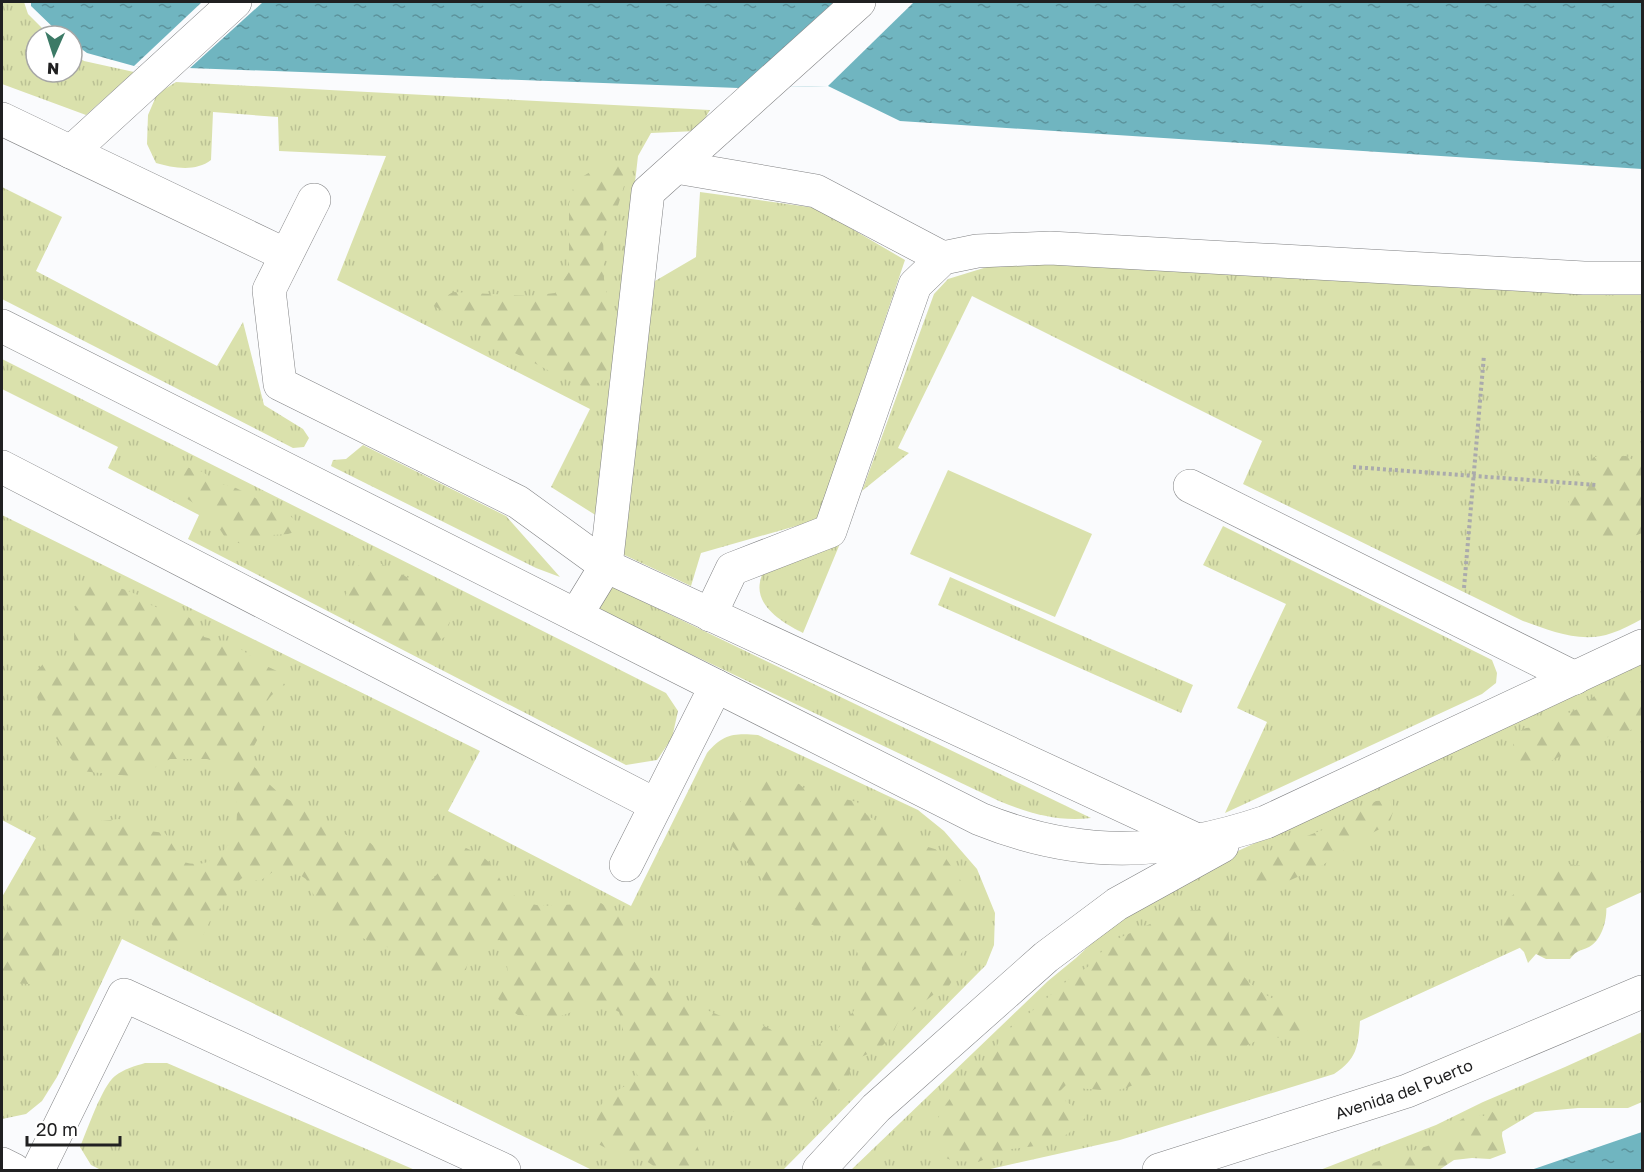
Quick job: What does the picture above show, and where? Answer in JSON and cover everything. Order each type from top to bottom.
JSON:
[{"type":"street","points":[[71,152],[235,2]]},
{"type":"street","points":[[576,615],[606,566],[648,192],[859,2]]},
{"type":"street","points":[[2,119],[286,255]]},
{"type":"street","points":[[676,167],[816,191],[943,258]]},
{"type":"street","points":[[314,201],[269,290],[280,384],[518,502],[606,566],[1198,842]]},
{"type":"street","points":[[711,615],[732,569],[830,531],[915,285],[943,258],[977,251],[1050,248],[1584,278],[1642,278]]},
{"type":"street","points":[[2,326],[980,819],[1012,832],[1073,845],[1127,849],[1198,842],[1229,835],[1266,822]]},
{"type":"street","points":[[2,467],[656,805]]},
{"type":"street","points":[[1190,486],[1575,678]]},
{"type":"street","points":[[819,1170],[876,1108],[1046,957],[1117,904],[1266,822],[1642,646]]},
{"type":"street","points":[[626,865],[716,686]]},
{"type":"street","name":"Avenida del Puerto","points":[[1158,1170],[1407,1091],[1642,992]]},
{"type":"street","points":[[38,1170],[124,995],[504,1170]]},
{"type":"street","points":[[2,1164],[14,1170]]},
{"type":"path","points":[[1464,588],[1484,355]]},
{"type":"path","points":[[1353,467],[1597,485]]},
{"type":"green space","points":[[2,2],[24,2],[28,14],[38,24],[24,24],[24,84],[84,84],[84,61],[134,72],[86,115],[2,84]]},
{"type":"green space","points":[[176,82],[710,110],[697,131],[651,133],[638,156],[597,516],[551,487],[590,409],[337,280],[386,156],[279,151],[278,117],[213,112],[211,160],[191,168],[156,163],[147,144],[148,115],[157,94]]},
{"type":"green space","points":[[623,161],[624,186],[617,209],[603,229],[604,279],[613,328],[608,376],[589,389],[507,349],[488,336],[475,317],[452,316],[432,305],[453,292],[530,296],[555,293],[569,272],[569,204],[575,181],[597,168]]},
{"type":"green space","points":[[2,187],[62,217],[36,271],[217,366],[243,322],[264,405],[303,429],[309,438],[304,447],[293,448],[2,299]]},
{"type":"green space","points":[[700,192],[816,208],[905,260],[817,520],[701,553],[691,586],[620,553],[655,281],[696,257]]},
{"type":"green space","points":[[1000,263],[1642,290],[1642,619],[1616,632],[1589,637],[1567,635],[1523,621],[1243,484],[1262,441],[972,296],[898,448],[909,453],[862,491],[934,294],[948,279]]},
{"type":"green space","points":[[2,359],[666,693],[678,711],[672,738],[657,760],[626,765],[188,539],[199,515],[108,468],[118,447],[2,389]]},
{"type":"green space","points":[[363,445],[506,516],[560,577],[536,568],[331,466],[333,460],[346,459]]},
{"type":"green space","points":[[1626,456],[1642,465],[1642,533],[1625,540],[1594,541],[1568,514],[1570,481],[1594,457]]},
{"type":"green space","points":[[186,467],[203,472],[218,483],[236,488],[284,510],[304,529],[288,534],[272,535],[260,545],[228,542],[210,514],[183,496],[176,481]]},
{"type":"green space","points":[[948,470],[1092,534],[1055,617],[910,554]]},
{"type":"green space","points":[[853,512],[803,633],[780,620],[762,599],[760,582],[766,564]]},
{"type":"green space","points":[[2,515],[480,751],[448,811],[631,906],[707,753],[724,738],[742,734],[758,735],[918,810],[944,831],[977,869],[995,913],[994,945],[986,965],[783,1170],[592,1170],[122,939],[57,1077],[42,1101],[26,1114],[2,1119],[2,897],[36,838],[2,820]]},
{"type":"green space","points":[[1223,526],[1492,660],[1497,673],[1496,683],[1482,694],[1225,813],[1267,722],[1237,708],[1286,604],[1203,565]]},
{"type":"green space","points":[[375,561],[455,603],[446,636],[431,646],[414,646],[397,640],[352,610],[346,595],[349,578],[359,565]]},
{"type":"green space","points":[[92,574],[107,587],[123,589],[138,595],[151,605],[165,611],[182,613],[196,622],[204,637],[235,645],[262,664],[277,671],[285,685],[271,696],[266,704],[261,732],[248,759],[282,796],[349,837],[365,838],[389,860],[416,879],[433,879],[443,867],[443,851],[453,838],[466,848],[481,855],[493,866],[501,881],[512,894],[526,903],[542,906],[601,903],[625,920],[627,952],[638,966],[650,977],[693,1004],[723,1017],[756,1022],[801,1045],[817,1046],[830,1037],[853,1012],[861,999],[862,964],[855,947],[841,935],[807,923],[796,909],[781,900],[731,845],[722,828],[751,787],[764,774],[779,775],[796,782],[809,792],[857,802],[867,815],[881,824],[898,829],[925,846],[941,851],[969,893],[974,925],[970,941],[960,955],[958,971],[949,986],[933,995],[898,1022],[891,1037],[879,1049],[861,1057],[850,1070],[847,1086],[795,1108],[788,1122],[772,1129],[754,1122],[739,1112],[721,1112],[693,1135],[699,1151],[694,1168],[675,1170],[657,1168],[645,1160],[615,1152],[592,1140],[600,1106],[611,1094],[639,1078],[627,1054],[619,1012],[604,1004],[585,1001],[572,1012],[555,1018],[518,1015],[503,1005],[492,991],[508,974],[506,957],[500,940],[486,942],[476,947],[470,956],[466,970],[448,973],[431,971],[401,952],[348,933],[321,910],[306,879],[291,869],[274,871],[260,881],[242,878],[229,890],[222,906],[211,919],[203,935],[189,946],[172,946],[157,933],[148,918],[132,909],[107,916],[81,913],[65,927],[60,939],[58,962],[50,977],[41,985],[2,982],[2,919],[15,896],[20,878],[44,854],[46,819],[58,807],[75,805],[102,821],[118,819],[135,822],[149,831],[165,833],[183,862],[194,864],[212,860],[229,844],[234,833],[236,798],[225,764],[207,759],[170,759],[138,777],[81,771],[64,750],[50,727],[39,702],[33,675],[44,663],[60,663],[74,655],[77,603],[85,583]]},
{"type":"green space","points":[[950,577],[1193,685],[1181,713],[938,605]]},
{"type":"green space","points":[[611,586],[1091,818],[1067,819],[1044,816],[999,801],[596,609]]},
{"type":"green space","points":[[1642,664],[1642,892],[1360,1021],[1355,1052],[1347,1063],[1334,1074],[1120,1140],[986,1170],[851,1170],[1048,981],[1109,927],[1227,856]]},
{"type":"green space","points":[[1632,688],[1642,691],[1642,724],[1637,728],[1589,743],[1544,764],[1520,767],[1511,758],[1515,733],[1526,728],[1537,727],[1580,708],[1598,693]]},
{"type":"green space","points":[[1393,800],[1393,812],[1389,824],[1359,840],[1320,867],[1277,886],[1254,882],[1246,875],[1262,856],[1273,849],[1333,826],[1376,801]]},
{"type":"green space","points":[[1560,864],[1590,869],[1604,880],[1600,891],[1606,904],[1603,928],[1594,944],[1577,952],[1570,959],[1546,959],[1536,954],[1528,963],[1524,952],[1507,935],[1502,902],[1513,895],[1519,885],[1531,882]]},
{"type":"green space","points":[[1208,905],[1228,924],[1229,941],[1237,967],[1250,983],[1267,996],[1296,1006],[1310,1027],[1304,1037],[1293,1039],[1269,1037],[1237,1050],[1202,1050],[1191,1053],[1171,1067],[1148,1076],[1138,1083],[1114,1091],[1066,1085],[1057,1094],[1086,1117],[1068,1134],[1035,1146],[1011,1149],[978,1162],[954,1161],[943,1157],[937,1147],[937,1122],[941,1111],[970,1071],[982,1067],[991,1058],[1001,1037],[1068,980],[1089,966],[1115,940],[1150,924],[1171,911],[1197,910]]},
{"type":"green space","points":[[1642,1032],[1642,1102],[1628,1108],[1578,1108],[1535,1112],[1490,1139],[1410,1170],[1320,1170],[1436,1125]]},
{"type":"green space","points":[[145,1063],[167,1063],[415,1170],[101,1170],[91,1165],[80,1147],[91,1120],[110,1081],[126,1070]]},
{"type":"green space","points":[[1490,1110],[1503,1120],[1502,1136],[1506,1153],[1490,1159],[1454,1160],[1439,1170],[1358,1170],[1449,1139],[1455,1124],[1469,1114],[1484,1116]]},
{"type":"water","points":[[31,2],[1642,2],[1642,169],[900,121],[828,86],[739,88],[134,66],[87,53],[84,51],[84,24],[50,24],[31,6]]},
{"type":"water","points":[[1642,1132],[1642,1170],[1531,1170]]},
{"type":"pier","points":[[202,2],[263,2],[190,68],[134,66]]},
{"type":"pier","points":[[834,2],[914,2],[828,86],[739,88]]}]
